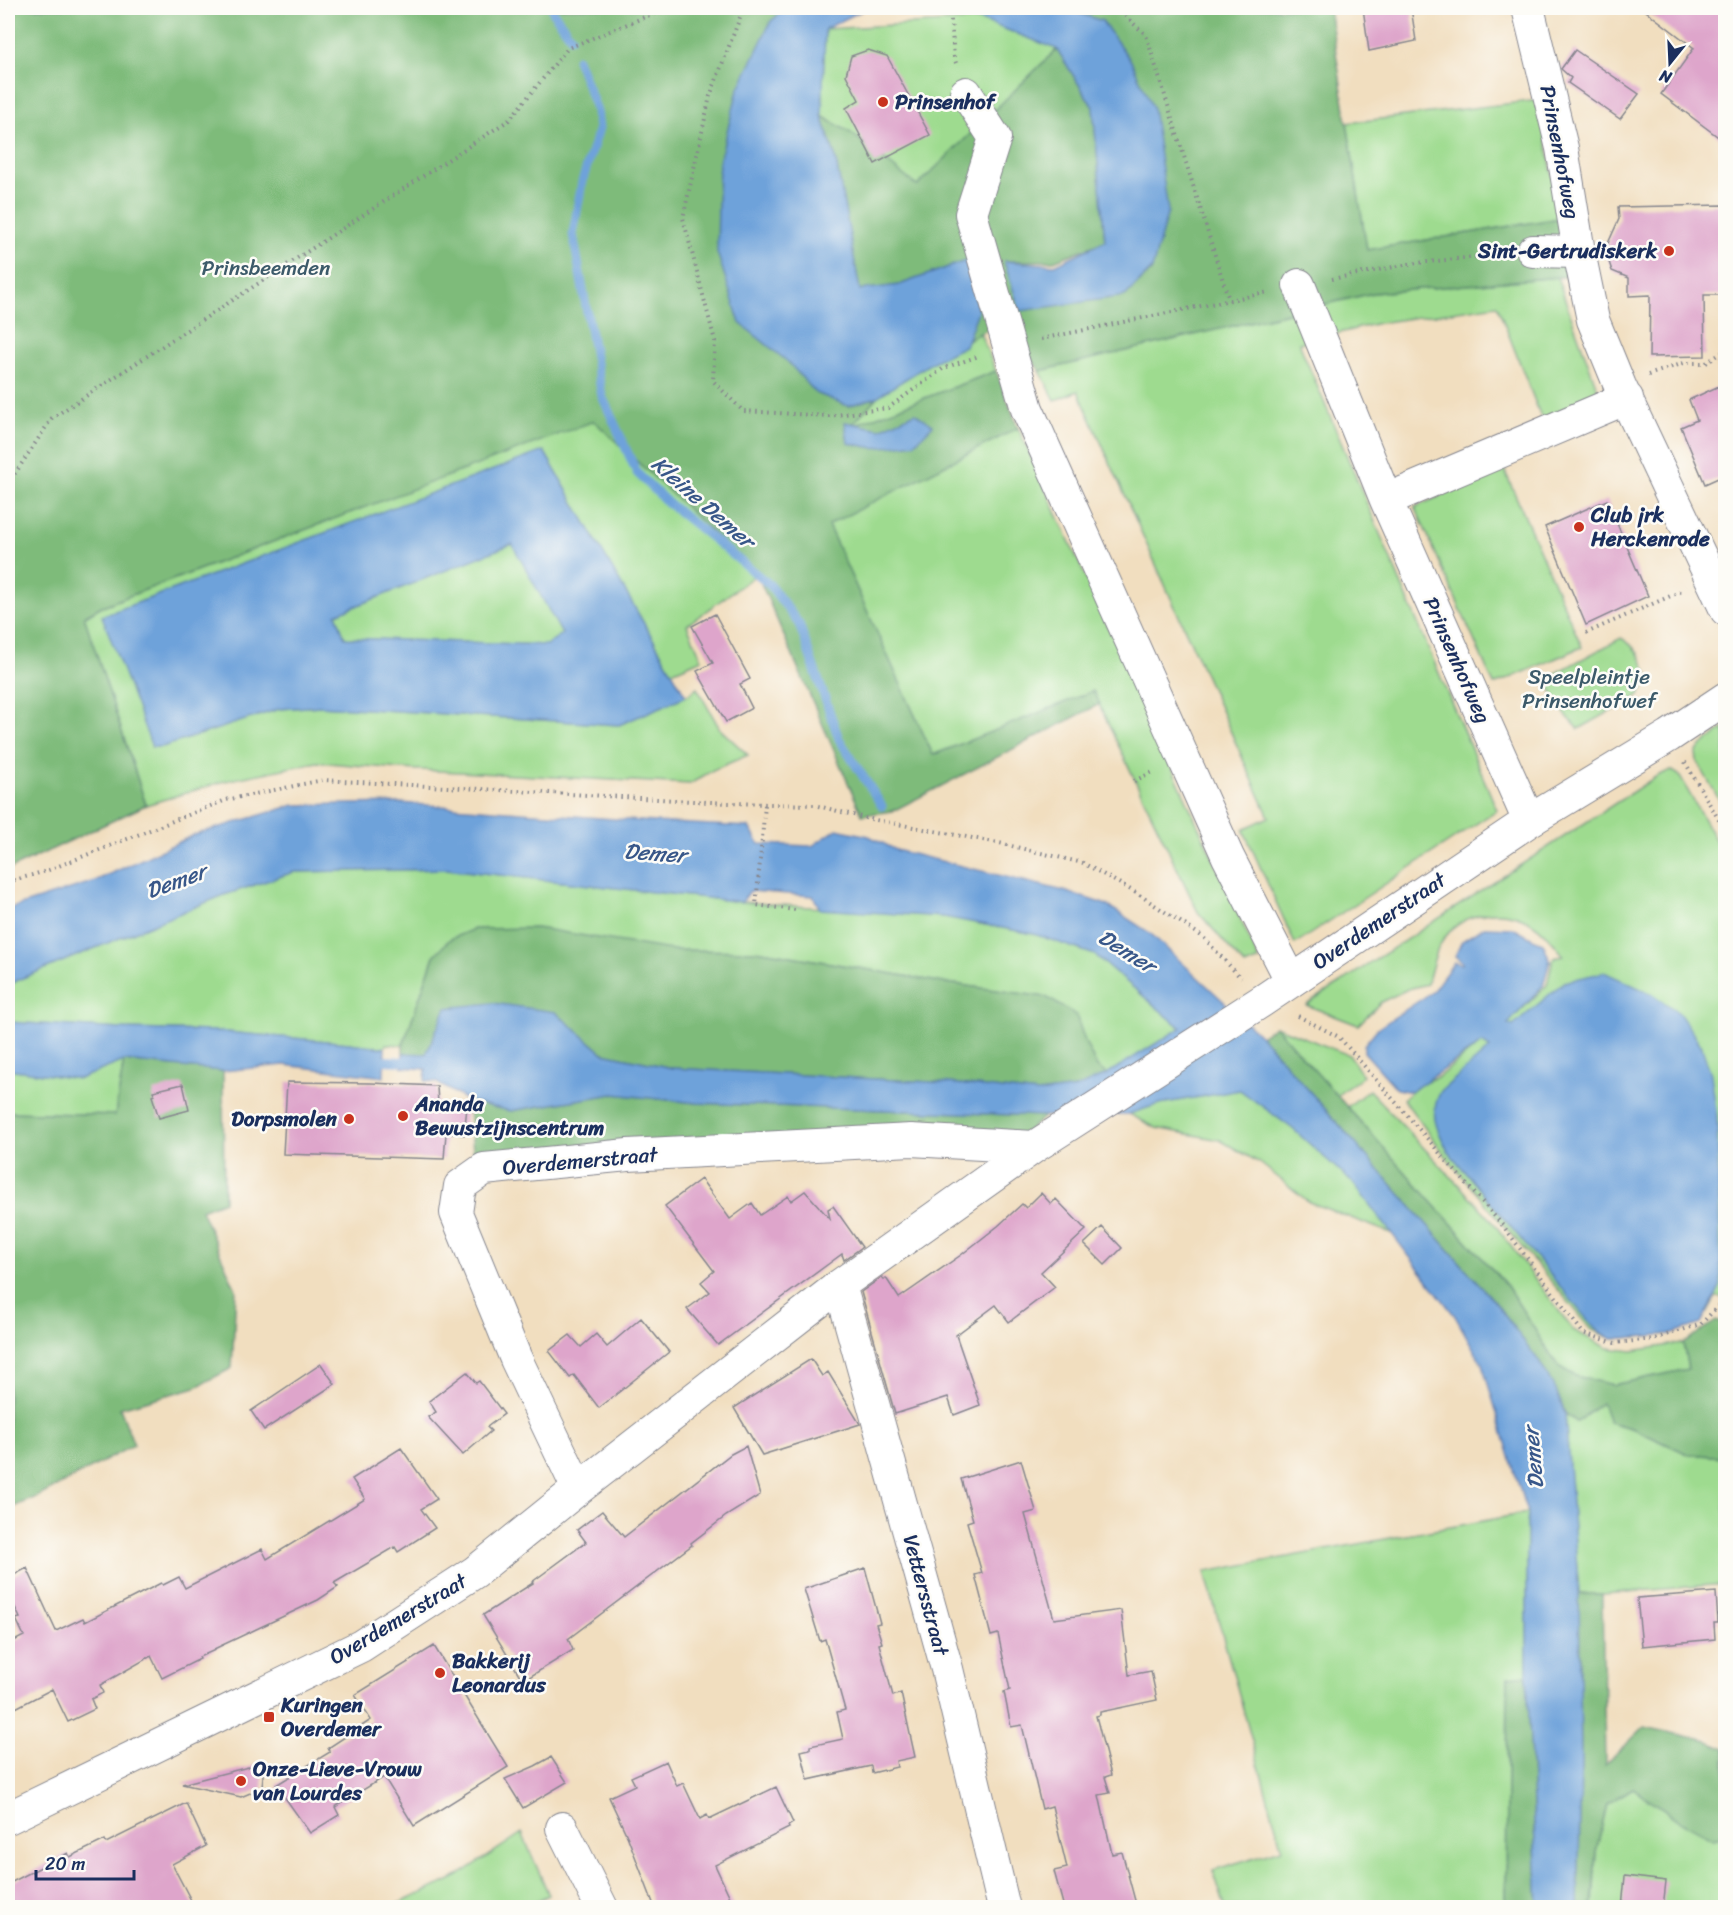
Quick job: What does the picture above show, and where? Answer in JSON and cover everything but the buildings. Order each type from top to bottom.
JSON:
[{"type":"street","name":"Prinsenhofweg","points":[[1528,8],[1562,148],[1593,320],[1620,386],[1725,610]]},
{"type":"street","points":[[966,93],[995,138],[971,214],[1027,409],[1228,856],[1269,995]]},
{"type":"street","points":[[1533,251],[1579,252]]},
{"type":"street","name":"Prinsenhofweg","points":[[1299,285],[1386,500],[1529,820]]},
{"type":"street","points":[[1386,500],[1627,398]]},
{"type":"street","name":"Overdemerstraat","points":[[8,1818],[360,1646],[476,1572],[578,1488],[840,1285],[1034,1147],[1269,995],[1529,820],[1669,736],[1725,698]]},
{"type":"street","name":"Overdemerstraat","points":[[578,1488],[516,1359],[456,1213],[460,1186],[484,1169],[628,1155],[911,1140],[1034,1147]]},
{"type":"street","name":"Vettersstraat","points":[[840,1285],[947,1669],[1005,1908]]},
{"type":"street","points":[[562,1828],[602,1908]]},
{"type":"path","points":[[8,484],[52,418],[509,120],[568,48],[667,8]]},
{"type":"path","points":[[727,8],[742,12]]},
{"type":"path","points":[[747,8],[742,12],[710,96],[682,218],[715,340],[713,381],[744,411],[829,416],[888,408],[944,369],[1010,346],[1409,264],[1533,251]]},
{"type":"path","points":[[950,8],[954,57]]},
{"type":"path","points":[[1116,8],[1146,35],[1229,300]]},
{"type":"path","points":[[1683,363],[1706,363],[1725,350]]},
{"type":"path","points":[[1586,633],[1710,578]]},
{"type":"path","points":[[1669,736],[1725,832]]},
{"type":"path","points":[[8,882],[46,871],[226,800],[323,780],[765,805],[814,805],[865,818],[999,843],[1083,863],[1138,894],[1203,937],[1291,1012],[1339,1037],[1504,1227],[1583,1333],[1615,1343],[1654,1339],[1701,1324],[1719,1305],[1725,1306]]},
{"type":"path","points":[[765,805],[756,905],[795,910]]},
{"type":"green space","name":"Prinsbeemden","points":[[8,8],[789,8],[848,406],[877,397],[851,426],[996,371],[1018,428],[828,525],[933,755],[1093,691],[1100,704],[893,811],[862,815],[757,574],[594,421],[100,607],[84,616],[146,805],[8,870]]},
{"type":"green space","points":[[1063,8],[1329,8],[1367,250],[1560,218],[1572,276],[1373,293],[1040,371],[1004,322],[966,340],[968,260],[899,285],[860,291],[835,156],[822,116],[851,133],[917,186],[1057,49],[1093,107],[1105,241],[1054,261],[1005,261],[1125,296],[1151,271],[1163,214],[1103,21]]},
{"type":"green space","points":[[981,20],[1057,49],[917,187],[851,133],[822,116],[825,29]]},
{"type":"green space","points":[[1539,100],[1560,218],[1367,250],[1347,123]]},
{"type":"green space","points":[[1557,277],[1601,399],[1543,422],[1497,305],[1379,323],[1299,343],[1497,810],[1295,944],[1243,829],[1269,817],[1078,391],[1055,400],[1040,371],[1373,293]]},
{"type":"green space","points":[[978,311],[968,340],[980,333],[996,371],[849,427],[877,397]]},
{"type":"green space","points":[[594,420],[757,574],[687,625],[702,659],[672,672],[544,451],[469,480],[152,747],[162,747],[279,709],[320,706],[619,725],[686,696],[697,688],[720,729],[748,755],[713,770],[690,784],[400,769],[317,762],[225,781],[146,805],[84,617],[100,607]]},
{"type":"green space","points":[[1018,428],[1259,960],[1245,966],[1198,912],[1093,692],[933,755],[827,525]]},
{"type":"green space","points":[[1504,469],[1582,647],[1494,685],[1415,507]]},
{"type":"green space","points":[[513,543],[562,634],[546,645],[345,638],[336,614]]},
{"type":"green space","name":"Speelpleintje Prinsenhofwef","points":[[1621,638],[1636,650],[1650,679],[1638,696],[1579,729],[1565,714],[1545,679]]},
{"type":"green space","points":[[1725,728],[1725,810],[1697,761],[1696,753],[1701,746]]},
{"type":"green space","points":[[1671,770],[1679,775],[1725,857],[1725,1298],[1716,1297],[1707,1313],[1691,1326],[1670,1334],[1612,1339],[1592,1330],[1452,1164],[1403,1099],[1424,1082],[1438,1077],[1512,1019],[1547,985],[1553,958],[1564,956],[1549,938],[1537,926],[1519,917],[1492,913],[1479,915],[1455,927],[1446,937],[1436,953],[1427,984],[1408,989],[1381,1002],[1358,1025],[1306,1005],[1657,776]]},
{"type":"green space","points":[[447,869],[742,902],[944,917],[1034,934],[1095,955],[1181,1028],[1107,1074],[1097,1067],[1086,1044],[1046,997],[939,982],[762,951],[671,950],[434,956],[403,1045],[386,1044],[385,1048],[215,1031],[121,1029],[8,1022],[8,986],[224,895],[294,872]]},
{"type":"green space","points":[[537,928],[671,950],[762,951],[939,982],[1046,997],[1076,1015],[1097,1067],[1107,1074],[1077,1088],[1038,1093],[949,1083],[672,1068],[603,1053],[555,1012],[425,1055],[403,1053],[403,1045],[434,956],[450,939],[474,929]]},
{"type":"green space","points":[[1275,1026],[1349,1055],[1363,1076],[1336,1096]]},
{"type":"green space","points":[[1275,1026],[1507,1286],[1558,1366],[1575,1376],[1613,1385],[1688,1369],[1683,1343],[1716,1321],[1725,1324],[1725,1457],[1688,1454],[1634,1429],[1609,1422],[1602,1403],[1577,1422],[1565,1413],[1556,1390],[1538,1360],[1494,1301],[1261,1036]]},
{"type":"green space","points":[[124,1061],[115,1115],[8,1112],[8,1069],[79,1079]]},
{"type":"green space","points":[[124,1061],[223,1071],[224,1201],[201,1210],[236,1290],[232,1368],[196,1387],[120,1408],[134,1445],[39,1496],[8,1509],[8,1112],[115,1115]]},
{"type":"green space","points":[[1240,1090],[1293,1129],[1353,1183],[1393,1234],[1309,1202],[1260,1163],[1220,1140],[1156,1128],[1129,1114],[1159,1104]]},
{"type":"green space","points":[[1369,1090],[1490,1218],[1573,1330],[1608,1348],[1632,1351],[1683,1343],[1688,1369],[1613,1385],[1575,1376],[1558,1366],[1507,1286],[1347,1107]]},
{"type":"green space","points":[[613,1094],[697,1103],[1045,1116],[1022,1135],[474,1159],[468,1101],[511,1111]]},
{"type":"green space","points":[[1603,1402],[1609,1422],[1634,1429],[1688,1454],[1725,1457],[1725,1584],[1579,1594],[1565,1414],[1577,1422]]},
{"type":"green space","points":[[1527,1513],[1527,1675],[1508,1678],[1506,1907],[1225,1907],[1213,1870],[1282,1849],[1205,1572]]},
{"type":"green space","points":[[1579,1594],[1602,1594],[1605,1765],[1644,1727],[1708,1741],[1725,1748],[1725,1836],[1713,1839],[1678,1820],[1633,1788],[1607,1804],[1596,1851],[1592,1907],[1578,1908],[1581,1763]]},
{"type":"green space","points":[[1527,1675],[1538,1907],[1506,1908],[1508,1677]]},
{"type":"green space","points":[[1633,1788],[1678,1820],[1713,1839],[1725,1836],[1725,1907],[1593,1908],[1596,1851],[1607,1804]]},
{"type":"green space","points":[[522,1833],[549,1895],[522,1907],[391,1907],[453,1879]]},
{"type":"water","points":[[787,8],[867,8],[825,29],[822,116],[835,156],[860,290],[899,285],[968,260],[978,311],[965,346],[931,363],[877,397],[848,406],[816,393],[788,362],[740,323],[717,252],[719,162],[738,90],[771,21]]},
{"type":"water","points":[[908,8],[1063,8],[1102,21],[1131,61],[1153,108],[1168,211],[1152,269],[1125,296],[1020,311],[1004,261],[1055,265],[1105,241],[1093,107],[1057,49],[981,20]]},
{"type":"water","points":[[915,413],[933,425],[915,443],[874,448],[848,443],[845,422],[880,429]]},
{"type":"water","points":[[544,451],[686,696],[619,725],[320,706],[279,709],[162,747],[152,747],[102,616]],"holes":[[[512,544],[562,634],[546,645],[345,638],[336,614]]]},
{"type":"water","points":[[400,803],[749,827],[759,844],[812,846],[837,829],[869,836],[896,850],[1064,891],[1107,905],[1150,933],[1261,1036],[1494,1301],[1538,1360],[1556,1390],[1565,1414],[1579,1594],[1581,1763],[1578,1907],[1538,1907],[1527,1675],[1527,1513],[1482,1364],[1455,1316],[1353,1183],[1293,1129],[1240,1090],[1159,1104],[1129,1114],[1045,1116],[697,1103],[613,1094],[510,1111],[468,1101],[436,1082],[425,1081],[426,1069],[402,1067],[403,1053],[426,1054],[446,1008],[493,1003],[555,1012],[603,1053],[672,1068],[949,1083],[1038,1093],[1077,1088],[1107,1074],[1181,1028],[1095,955],[1034,934],[944,917],[820,909],[813,896],[750,891],[742,902],[447,869],[294,872],[224,895],[8,986],[8,909],[95,881],[194,835],[294,805]]},
{"type":"water","points":[[1484,927],[1513,928],[1543,943],[1550,960],[1543,986],[1508,1024],[1513,1026],[1564,982],[1604,972],[1652,994],[1679,1013],[1701,1045],[1711,1075],[1717,1117],[1721,1285],[1701,1324],[1670,1334],[1612,1339],[1595,1329],[1448,1151],[1436,1122],[1437,1100],[1441,1091],[1490,1048],[1482,1043],[1410,1092],[1397,1089],[1364,1052],[1364,1045],[1377,1029],[1432,992],[1454,962],[1462,964],[1455,956],[1462,941]]},
{"type":"water","points":[[8,1022],[121,1029],[215,1031],[385,1048],[384,1077],[284,1065],[223,1071],[124,1061],[79,1079],[8,1069]]},
{"type":"waterway","name":"Kleine Demer","points":[[552,8],[571,37]]},
{"type":"waterway","name":"Kleine Demer","points":[[577,59],[597,111],[599,128],[582,182],[573,234],[602,396],[637,473],[668,503],[770,585],[799,624],[839,739],[882,806]]},
{"type":"waterway","name":"Demer","points":[[375,1060],[415,1062]]},
{"type":"place","name":"Prinsenhof","points":[[883,102]]},
{"type":"place","name":"Sint-Gertrudiskerk","points":[[1669,251]]},
{"type":"place","name":"Club jrk Herckenrode","points":[[1579,527]]},
{"type":"place","name":"Ananda Bewustzijnscentrum","points":[[403,1116]]},
{"type":"place","name":"Dorpsmolen","points":[[349,1119]]},
{"type":"place","name":"Bakkerij Leonardus","points":[[440,1673]]},
{"type":"place","name":"Kuringen Overdemer","points":[[269,1717]]},
{"type":"place","name":"Onze-Lieve-Vrouw van Lourdes","points":[[241,1781]]}]
